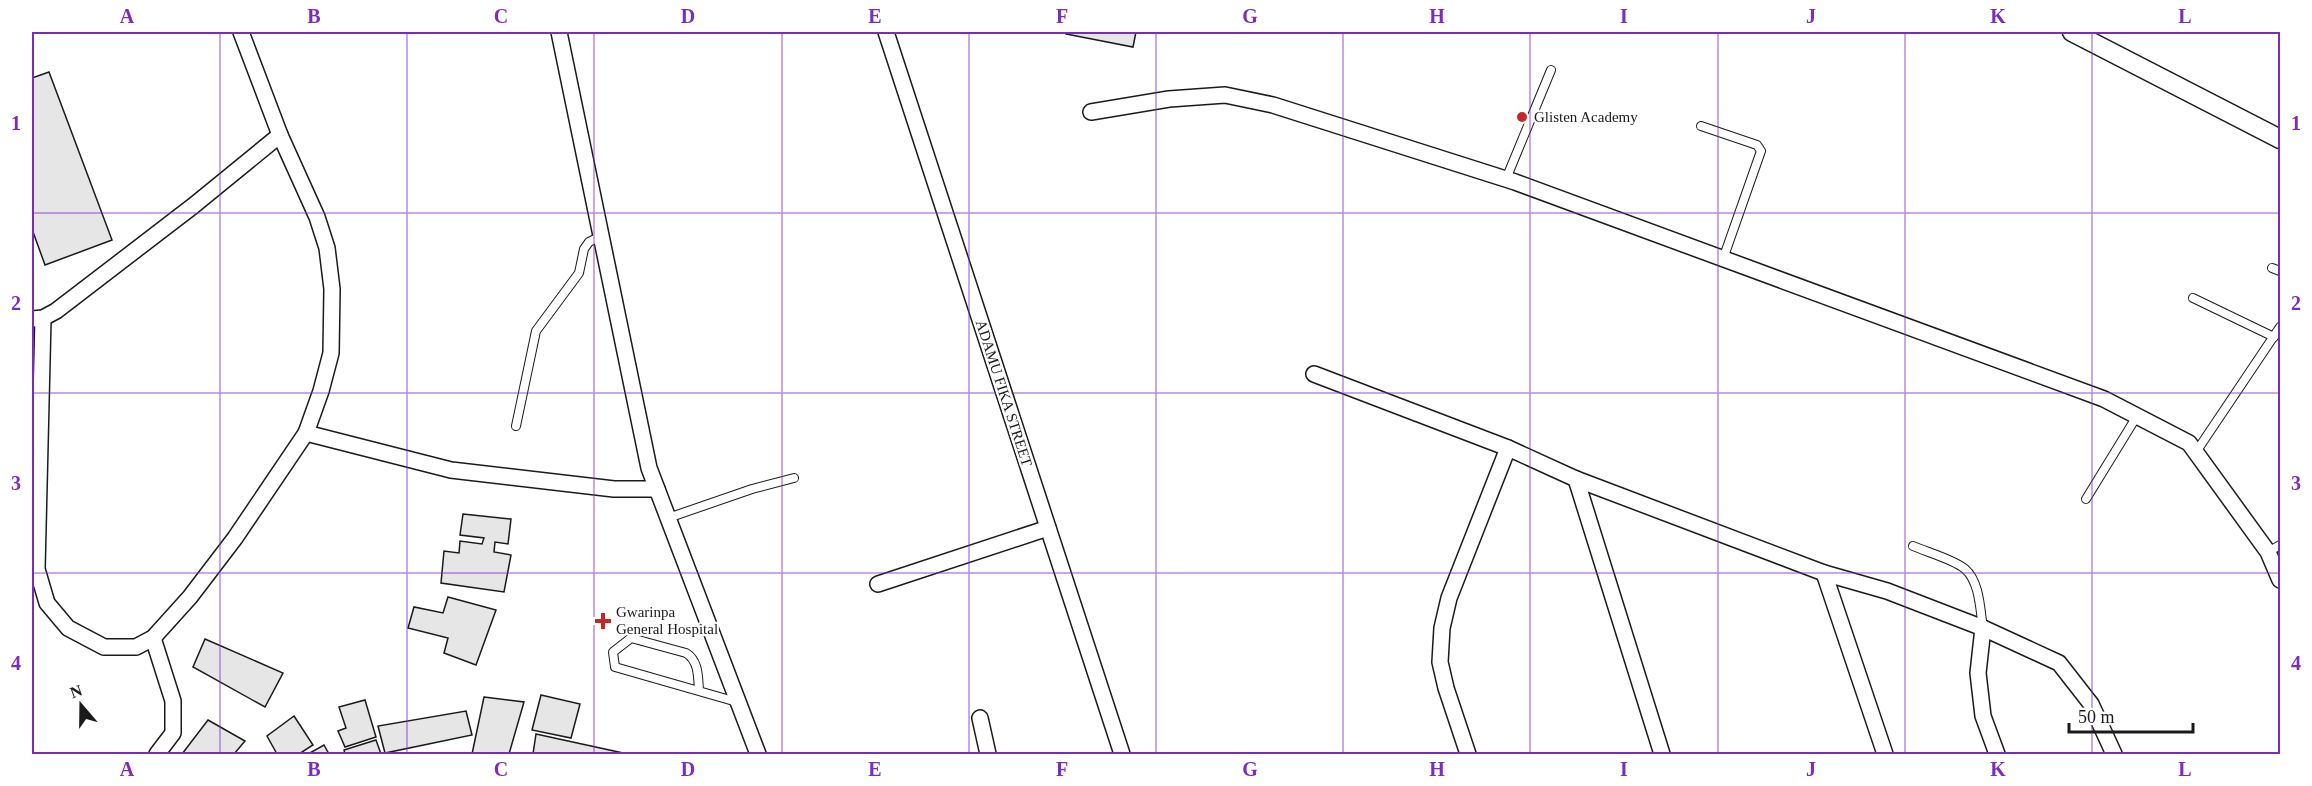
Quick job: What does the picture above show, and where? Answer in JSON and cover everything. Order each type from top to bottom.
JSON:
[{"type":"street","points":[[241,32],[280,135],[317,216],[327,248],[332,289],[331,353],[306,433],[235,538],[190,597],[153,638],[136,647],[104,647],[68,628],[47,603],[37,569],[37,318],[56,311],[193,206],[280,135]]},
{"type":"street","points":[[559,32],[649,468],[758,754]]},
{"type":"street","name":"ADAMU FIKA STREET","points":[[886,32],[1122,754]]},
{"type":"street","points":[[2072,32],[2280,139]]},
{"type":"street","points":[[1091,112],[1169,99],[1224,95],[1273,105],[1506,179],[2104,399],[2189,443],[2274,548],[2280,580]]},
{"type":"street","points":[[1314,374],[1508,448],[1576,479],[1824,573],[1887,591],[1983,628],[2059,663],[2091,704],[2114,754]]},
{"type":"street","points":[[306,433],[451,470],[614,489],[657,489]]},
{"type":"street","points":[[1468,754],[1446,688],[1440,662],[1442,628],[1449,598],[1508,448]]},
{"type":"street","points":[[1576,479],[1662,754]]},
{"type":"street","points":[[878,584],[1048,528]]},
{"type":"street","points":[[1824,573],[1885,754]]},
{"type":"street","points":[[1983,628],[1978,673],[1983,716],[1997,754]]},
{"type":"street","points":[[153,638],[173,701],[173,732],[157,754]]},
{"type":"street","points":[[980,718],[988,754]]},
{"type":"lane","points":[[1506,179],[1551,70]]},
{"type":"lane","points":[[1701,126],[1756,145],[1761,151],[1723,259]]},
{"type":"lane","points":[[516,426],[536,331],[579,273],[584,249],[589,242],[601,236]]},
{"type":"lane","points":[[2193,298],[2274,337]]},
{"type":"lane","points":[[2196,452],[2280,327]]},
{"type":"lane","points":[[2086,500],[2137,416]]},
{"type":"lane","points":[[668,518],[752,489],[794,478]]},
{"type":"lane","points":[[1913,546],[1964,568],[1970,575],[1977,592],[1983,628]]},
{"type":"lane","points":[[699,691],[696,662],[687,653],[631,638],[613,652],[615,667],[699,691],[738,702]]},
{"type":"building","points":[[1067,32],[1136,32],[1133,47],[1066,34]]},
{"type":"building","points":[[49,72],[112,240],[45,265],[32,229],[32,78]]},
{"type":"building","points":[[463,514],[511,519],[508,544],[495,542],[494,552],[511,555],[504,592],[441,583],[444,551],[459,553],[460,541],[482,544],[484,538],[460,535]]},
{"type":"building","points":[[448,597],[496,610],[476,665],[444,653],[448,638],[408,628],[414,607],[443,613]]},
{"type":"building","points":[[205,639],[283,673],[265,707],[193,667]]},
{"type":"building","points":[[541,695],[580,704],[571,738],[532,730]]},
{"type":"building","points":[[484,697],[524,702],[509,754],[472,754]]},
{"type":"building","points":[[365,700],[376,737],[345,747],[338,731],[346,728],[339,707]]},
{"type":"building","points":[[466,711],[472,735],[385,753],[378,726]]},
{"type":"building","points":[[294,716],[313,745],[299,754],[277,754],[267,736]]},
{"type":"building","points":[[208,720],[245,741],[234,754],[182,754]]},
{"type":"building","points":[[536,734],[623,753],[533,754]]},
{"type":"building","points":[[376,740],[381,754],[345,754],[344,750]]},
{"type":"building","points":[[324,745],[329,754],[308,754]]},
{"type":"place","name":"Glisten Academy","points":[[1522,117]]},
{"type":"place","name":"Gwarinpa General Hospital","points":[[603,621]]}]
